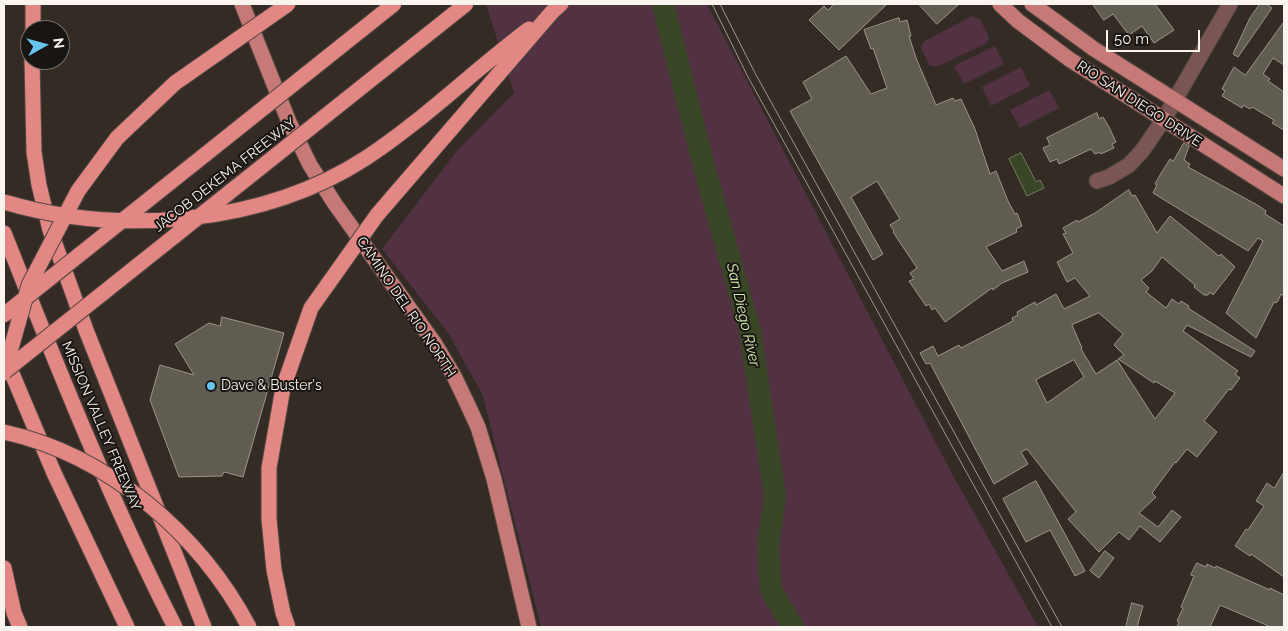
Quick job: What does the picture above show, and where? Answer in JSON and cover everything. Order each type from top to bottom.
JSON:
[{"type":"highway","points":[[33,4],[33,20]]},
{"type":"highway","points":[[4,374],[29,285],[78,191],[117,138],[175,83],[288,4]]},
{"type":"highway","name":"JACOB DEKEMA FREEWAY","points":[[4,314],[394,4]]},
{"type":"highway","name":"JACOB DEKEMA FREEWAY","points":[[4,374],[466,4]]},
{"type":"highway","points":[[4,202],[57,215],[147,220],[207,216],[248,208],[284,198],[329,178],[364,159],[402,133],[492,57],[557,8]]},
{"type":"highway","points":[[288,627],[274,570],[269,519],[269,468],[283,388],[311,308],[377,215],[557,8]]},
{"type":"highway","points":[[32,70],[35,159],[42,203],[50,230],[86,330],[204,627]]},
{"type":"highway","name":"MISSION VALLEY FREEWAY","points":[[4,233],[116,506],[141,561],[175,627]]},
{"type":"highway","points":[[4,354],[54,473],[127,627]]},
{"type":"highway","points":[[4,432],[18,435],[60,451],[98,469],[139,497],[177,531],[212,570],[240,611],[248,627]]},
{"type":"highway","points":[[4,568],[14,613],[20,627]]},
{"type":"main road","name":"CAMINO DEL RIO NORTH","points":[[242,4],[290,122],[310,165],[435,344],[454,376],[478,427],[494,479],[529,627]]},
{"type":"main road","name":"RIO SAN DIEGO DRIVE","points":[[1000,4],[1018,21],[1069,59],[1284,196]]},
{"type":"main road","name":"RIO SAN DIEGO DRIVE","points":[[1032,4],[1094,49],[1284,170]]},
{"type":"street","points":[[1097,181],[1109,177],[1129,165],[1142,151],[1164,119],[1230,4]]},
{"type":"shaded area","points":[[486,4],[707,4],[950,470],[1038,627],[541,627],[483,396],[449,334],[382,249],[456,152],[514,93]]},
{"type":"shaded area","points":[[972,16],[980,19],[989,37],[987,43],[937,67],[929,65],[921,48],[923,42]]},
{"type":"shaded area","points":[[995,46],[1004,64],[964,84],[954,66]]},
{"type":"shaded area","points":[[1021,67],[1030,86],[991,106],[982,87]]},
{"type":"shaded area","points":[[1049,90],[1059,108],[1020,128],[1010,110]]},
{"type":"shaded area","points":[[1021,153],[1036,182],[1040,180],[1044,188],[1027,196],[1009,159]]},
{"type":"building","points":[[834,4],[887,4],[839,50],[809,20],[824,6],[828,10]]},
{"type":"building","points":[[919,4],[959,4],[937,24]]},
{"type":"building","points":[[1093,4],[1155,4],[1174,30],[1154,43],[1142,26],[1129,35],[1113,14],[1104,20]]},
{"type":"building","points":[[1260,4],[1266,4],[1272,8],[1238,57],[1233,54],[1250,18]]},
{"type":"building","points":[[899,18],[900,22],[907,20],[911,36],[909,36],[916,58],[936,105],[953,98],[955,101],[961,99],[975,129],[990,174],[996,171],[1008,201],[1015,214],[1017,213],[1022,226],[1016,229],[1017,232],[986,247],[1002,271],[1024,261],[1028,272],[1002,283],[993,290],[992,288],[945,322],[935,308],[932,310],[929,304],[926,306],[909,281],[914,279],[910,273],[917,268],[893,232],[890,225],[900,219],[877,181],[851,197],[883,254],[873,260],[790,111],[812,99],[803,82],[846,56],[871,94],[887,88],[873,48],[871,49],[864,30]]},
{"type":"building","points":[[1284,22],[1284,65],[1273,58],[1263,74],[1270,79],[1268,81],[1284,92],[1284,130],[1272,123],[1274,120],[1252,107],[1250,109],[1243,105],[1242,108],[1222,96],[1225,91],[1222,89],[1234,67],[1245,75]]},
{"type":"building","points":[[1097,113],[1099,119],[1103,117],[1109,127],[1116,142],[1112,144],[1114,148],[1101,154],[1100,152],[1095,154],[1091,149],[1059,164],[1057,159],[1050,162],[1043,148],[1050,145],[1047,138]]},
{"type":"building","points":[[1184,143],[1189,146],[1184,160],[1190,164],[1188,167],[1259,206],[1266,211],[1265,214],[1284,226],[1284,296],[1281,294],[1278,301],[1274,302],[1256,338],[1226,313],[1263,241],[1258,238],[1248,251],[1153,193],[1160,175],[1170,159],[1173,161]]},
{"type":"building","points":[[1129,190],[1132,196],[1135,195],[1157,233],[1170,216],[1219,256],[1221,254],[1235,267],[1213,295],[1210,292],[1208,295],[1204,295],[1162,257],[1152,271],[1141,280],[1149,288],[1146,292],[1166,308],[1172,299],[1179,304],[1181,301],[1189,306],[1188,308],[1255,351],[1251,357],[1187,325],[1183,331],[1238,371],[1235,374],[1240,378],[1204,421],[1217,432],[1197,457],[1187,449],[1152,493],[1156,497],[1139,513],[1158,527],[1172,510],[1181,517],[1160,542],[1140,526],[1129,540],[1119,532],[1099,552],[1068,519],[1076,512],[1027,449],[1021,452],[1028,464],[994,484],[930,363],[926,364],[920,353],[933,346],[938,356],[959,345],[961,348],[1013,321],[1012,318],[1018,315],[1017,312],[1035,302],[1036,305],[1056,294],[1064,309],[1090,296],[1075,278],[1067,282],[1057,262],[1073,253],[1063,234],[1066,233],[1063,228],[1095,213]],"holes":[[[1099,313],[1123,334],[1114,345],[1124,355],[1118,359],[1154,383],[1155,381],[1175,393],[1155,419],[1117,360],[1096,374],[1081,349],[1072,325]],[[1074,360],[1084,377],[1047,403],[1036,380]]]},
{"type":"building","name":"Dave & Buster's","points":[[222,317],[284,333],[243,477],[224,472],[222,476],[179,477],[150,400],[160,365],[194,375],[175,344],[209,323],[220,326]]},
{"type":"building","points":[[1284,472],[1284,577],[1251,554],[1250,556],[1235,546],[1264,506],[1256,501],[1267,483],[1274,488]]},
{"type":"building","points":[[1036,481],[1085,571],[1075,576],[1050,530],[1026,542],[1003,499]]},
{"type":"building","points":[[1105,551],[1114,558],[1099,578],[1090,571]]},
{"type":"building","points":[[1197,563],[1206,567],[1207,564],[1215,568],[1216,566],[1284,595],[1284,627],[1271,627],[1220,605],[1210,627],[1177,627],[1179,622],[1177,621],[1183,608],[1181,607],[1194,576],[1191,575]]},
{"type":"building","points":[[1132,603],[1143,606],[1137,627],[1126,627]]},
{"type":"waterway","name":"San Diego River","points":[[663,4],[706,174],[750,331],[775,496],[768,546],[771,590],[793,627]]},
{"type":"tram line","points":[[712,4],[748,77],[1052,627]]},
{"type":"tram line","points":[[720,4],[755,73],[1062,627]]},
{"type":"place","name":"Dave & Buster's","points":[[211,386]]}]
